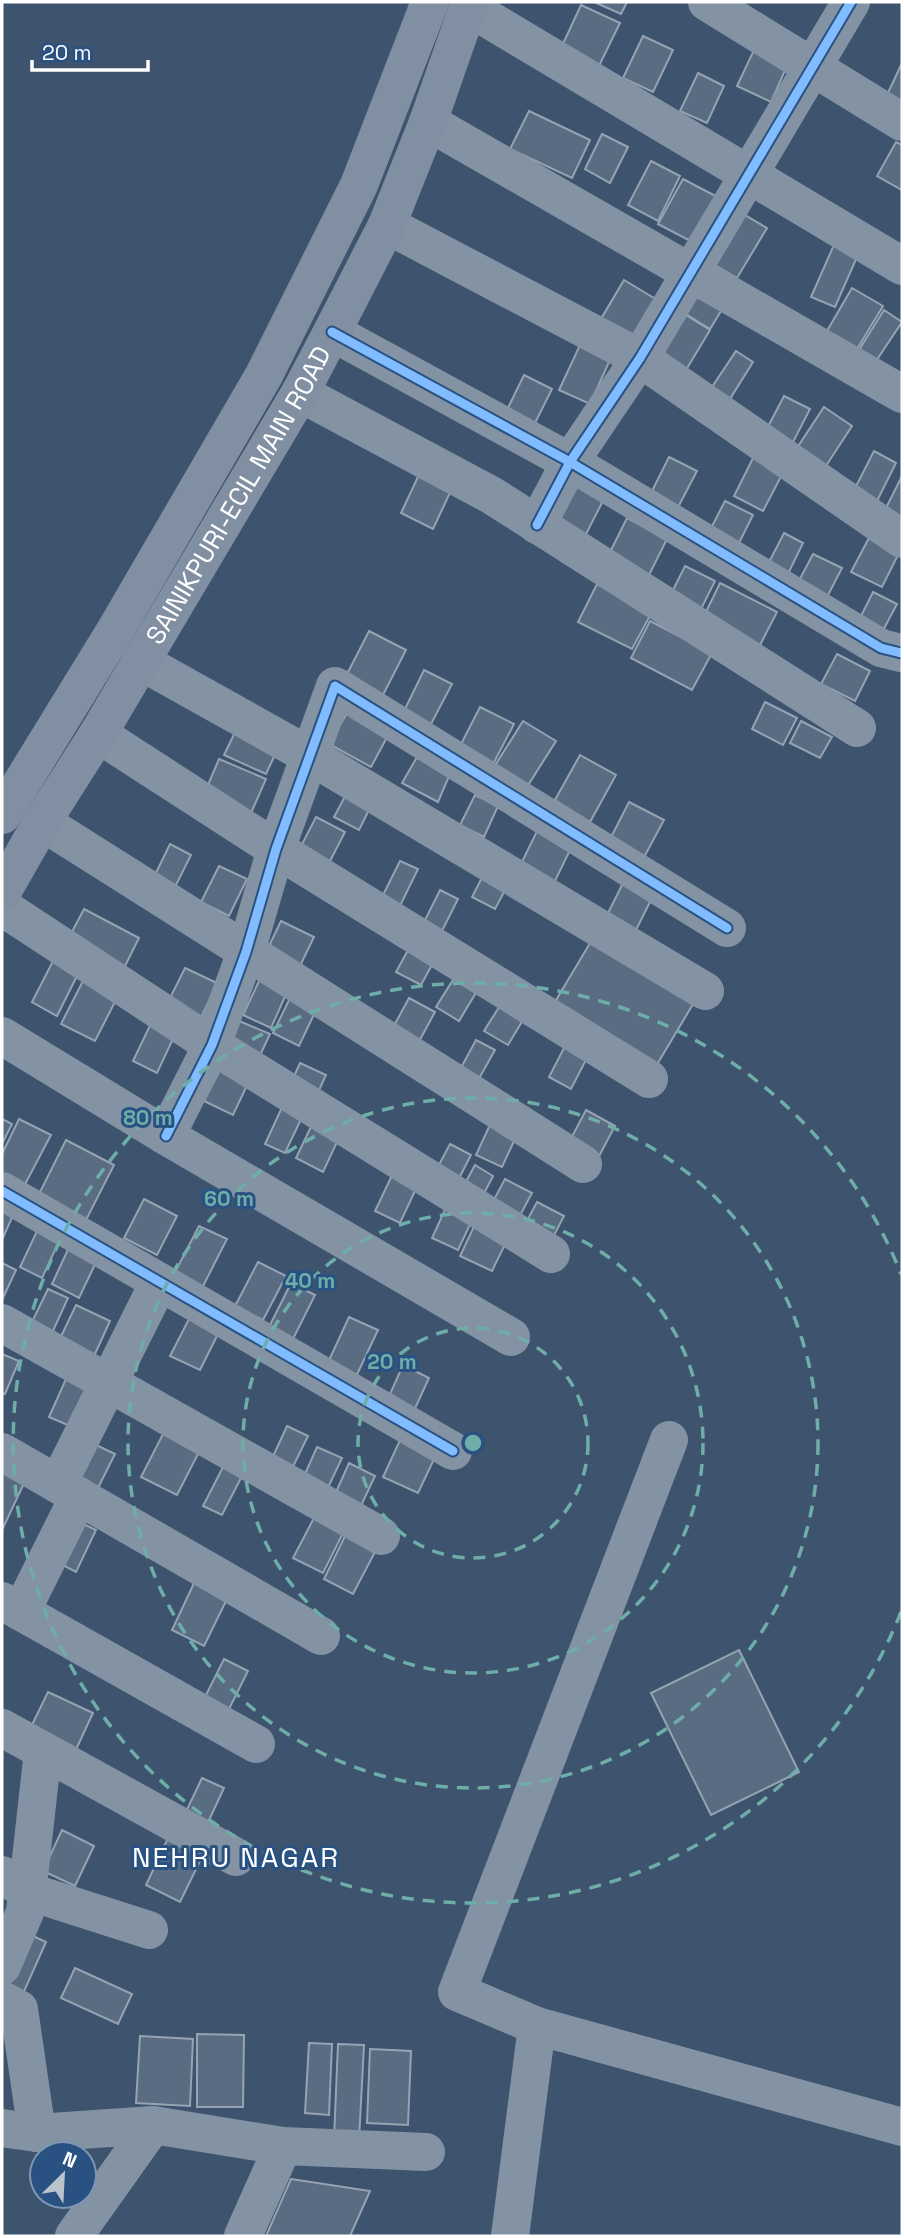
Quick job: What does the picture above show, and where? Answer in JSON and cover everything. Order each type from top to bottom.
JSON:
[{"type":"main road","name":"SAINIKPURI-ECIL MAIN ROAD","points":[[2,815],[115,631],[264,376],[359,185],[430,2]]},
{"type":"main road","name":"SAINIKPURI-ECIL MAIN ROAD","points":[[2,892],[300,393],[387,225],[428,122],[469,4]]},
{"type":"street","points":[[707,2],[902,122]]},
{"type":"street","points":[[537,526],[570,462],[640,358],[851,2]]},
{"type":"street","points":[[469,4],[902,266]]},
{"type":"street","points":[[428,122],[902,394]]},
{"type":"street","points":[[387,225],[640,358],[902,539]]},
{"type":"street","points":[[332,332],[570,462],[881,648],[901,653]]},
{"type":"street","points":[[300,393],[491,495],[857,728]]},
{"type":"street","points":[[140,662],[310,756],[705,991]]},
{"type":"street","points":[[166,1136],[212,1045],[246,952],[276,849],[335,686],[727,928]]},
{"type":"street","points":[[97,734],[276,849],[649,1079]]},
{"type":"street","points":[[42,821],[583,1164]]},
{"type":"street","points":[[2,907],[212,1045],[551,1254]]},
{"type":"street","points":[[2,1036],[166,1136],[511,1337]]},
{"type":"street","points":[[2,1191],[453,1451]]},
{"type":"street","points":[[159,1282],[109,1383],[69,1490],[12,1606],[256,1744]]},
{"type":"street","points":[[2,1322],[381,1536]]},
{"type":"street","points":[[669,1440],[457,1992],[537,2026],[902,2127]]},
{"type":"street","points":[[2,1451],[321,1636]]},
{"type":"street","points":[[2,1728],[236,1857]]},
{"type":"street","points":[[2,1966],[25,1912],[15,1883],[43,1751]]},
{"type":"street","points":[[15,1883],[149,1930]]},
{"type":"street","points":[[2,2000],[19,2009],[20,2130],[153,2125],[283,2146],[426,2152]]},
{"type":"street","points":[[510,2236],[537,2026]]},
{"type":"street","points":[[74,2236],[153,2125]]},
{"type":"street","points":[[243,2236],[283,2146]]},
{"type":"building","points":[[594,2],[627,2],[621,14]]},
{"type":"building","points":[[581,5],[620,23],[599,66],[561,48]]},
{"type":"building","points":[[643,36],[673,50],[653,92],[623,78]]},
{"type":"building","points":[[754,50],[787,66],[771,102],[737,86]]},
{"type":"building","points":[[902,63],[902,105],[886,97]]},
{"type":"building","points":[[698,73],[724,86],[707,123],[680,111]]},
{"type":"building","points":[[529,111],[590,140],[572,178],[510,149]]},
{"type":"building","points":[[602,134],[628,147],[610,183],[585,169]]},
{"type":"building","points":[[896,142],[902,145],[902,190],[877,176]]},
{"type":"building","points":[[651,161],[680,176],[658,221],[628,205]]},
{"type":"building","points":[[683,179],[723,200],[698,245],[658,224]]},
{"type":"building","points":[[733,208],[767,228],[737,278],[703,258]]},
{"type":"building","points":[[837,238],[861,248],[835,307],[811,297]]},
{"type":"building","points":[[697,279],[729,298],[710,329],[678,309]]},
{"type":"building","points":[[624,280],[659,301],[634,345],[598,324]]},
{"type":"building","points":[[852,288],[883,306],[857,349],[827,331]]},
{"type":"building","points":[[676,309],[710,330],[683,375],[648,354]]},
{"type":"building","points":[[884,310],[902,322],[876,361],[859,350]]},
{"type":"building","points":[[580,345],[610,360],[590,404],[559,390]]},
{"type":"building","points":[[736,351],[753,362],[728,402],[710,390]]},
{"type":"building","points":[[524,375],[552,389],[533,427],[505,414]]},
{"type":"building","points":[[784,396],[810,409],[788,452],[762,438]]},
{"type":"building","points":[[824,407],[852,426],[824,469],[795,451]]},
{"type":"building","points":[[874,451],[896,463],[875,505],[852,494]]},
{"type":"building","points":[[756,452],[786,467],[763,511],[734,496]]},
{"type":"building","points":[[669,457],[697,471],[675,513],[648,499]]},
{"type":"building","points":[[423,466],[455,482],[433,529],[401,513]]},
{"type":"building","points":[[576,476],[607,493],[585,536],[553,520]]},
{"type":"building","points":[[902,476],[902,526],[882,516]]},
{"type":"building","points":[[725,501],[753,515],[737,547],[709,532]]},
{"type":"building","points":[[627,518],[667,539],[647,579],[607,558]]},
{"type":"building","points":[[872,532],[902,547],[882,587],[851,572]]},
{"type":"building","points":[[784,533],[803,543],[786,578],[766,568]]},
{"type":"building","points":[[813,554],[842,568],[822,607],[793,592]]},
{"type":"building","points":[[685,566],[715,581],[699,613],[669,598]]},
{"type":"building","points":[[720,583],[777,612],[759,647],[703,618]]},
{"type":"building","points":[[597,584],[652,612],[632,649],[578,622]]},
{"type":"building","points":[[873,592],[897,604],[878,640],[855,628]]},
{"type":"building","points":[[650,621],[712,653],[692,690],[631,658]]},
{"type":"building","points":[[369,631],[406,650],[383,695],[346,676]]},
{"type":"building","points":[[837,654],[870,671],[855,701],[821,684]]},
{"type":"building","points":[[424,670],[452,684],[431,724],[404,711]]},
{"type":"building","points":[[765,702],[797,718],[783,745],[752,729]]},
{"type":"building","points":[[351,706],[392,728],[371,767],[329,744]]},
{"type":"building","points":[[480,707],[514,724],[491,768],[458,750]]},
{"type":"building","points":[[523,721],[556,741],[527,787],[494,767]]},
{"type":"building","points":[[801,721],[832,737],[820,758],[790,743]]},
{"type":"building","points":[[238,726],[279,746],[266,774],[224,755]]},
{"type":"building","points":[[424,745],[455,762],[438,802],[402,783]]},
{"type":"building","points":[[580,755],[616,775],[590,822],[555,800]]},
{"type":"building","points":[[219,759],[266,779],[251,813],[205,792]]},
{"type":"building","points":[[351,785],[375,798],[359,830],[334,817]]},
{"type":"building","points":[[475,795],[498,806],[484,837],[460,825]]},
{"type":"building","points":[[629,802],[664,820],[642,861],[608,843]]},
{"type":"building","points":[[316,817],[345,832],[326,869],[297,854]]},
{"type":"building","points":[[539,827],[573,844],[553,885],[519,868]]},
{"type":"building","points":[[170,844],[191,855],[172,893],[151,883]]},
{"type":"building","points":[[400,861],[418,869],[397,912],[379,903]]},
{"type":"building","points":[[219,866],[247,879],[229,916],[201,902]]},
{"type":"building","points":[[488,866],[511,879],[495,909],[472,897]]},
{"type":"building","points":[[626,877],[655,892],[633,936],[604,921]]},
{"type":"building","points":[[440,890],[458,899],[439,937],[421,928]]},
{"type":"building","points":[[84,909],[139,938],[121,974],[65,945]]},
{"type":"building","points":[[281,921],[314,937],[300,966],[267,950]]},
{"type":"building","points":[[596,933],[699,994],[652,1073],[549,1012]]},
{"type":"building","points":[[414,939],[439,952],[421,985],[396,972]]},
{"type":"building","points":[[54,959],[79,972],[57,1016],[32,1002]]},
{"type":"building","points":[[185,968],[217,983],[201,1018],[168,1002]]},
{"type":"building","points":[[458,972],[480,986],[459,1021],[436,1007]]},
{"type":"building","points":[[85,977],[119,994],[95,1041],[61,1024]]},
{"type":"building","points":[[260,979],[287,992],[271,1028],[243,1015]]},
{"type":"building","points":[[291,996],[317,1008],[299,1046],[273,1033]]},
{"type":"building","points":[[506,996],[529,1010],[508,1045],[484,1031]]},
{"type":"building","points":[[409,998],[435,1012],[416,1047],[390,1033]]},
{"type":"building","points":[[155,1015],[179,1026],[157,1073],[133,1061]]},
{"type":"building","points":[[239,1021],[270,1034],[256,1064],[226,1050]]},
{"type":"building","points":[[476,1040],[495,1050],[476,1084],[457,1075]]},
{"type":"building","points":[[566,1044],[588,1056],[571,1089],[549,1077]]},
{"type":"building","points":[[300,1063],[326,1075],[315,1099],[289,1087]]},
{"type":"building","points":[[222,1066],[250,1079],[233,1115],[204,1101]]},
{"type":"building","points":[[284,1103],[304,1113],[285,1153],[265,1144]]},
{"type":"building","points":[[586,1110],[615,1126],[596,1162],[567,1146]]},
{"type":"building","points":[[316,1116],[343,1129],[323,1172],[296,1158]]},
{"type":"building","points":[[494,1116],[520,1128],[502,1167],[476,1155]]},
{"type":"building","points":[[2,1119],[12,1124],[2,1144]]},
{"type":"building","points":[[19,1119],[51,1135],[22,1190],[2,1180],[2,1154]]},
{"type":"building","points":[[66,1140],[114,1165],[85,1222],[37,1198]]},
{"type":"building","points":[[450,1144],[471,1155],[455,1186],[434,1174]]},
{"type":"building","points":[[475,1165],[493,1176],[480,1201],[461,1191]]},
{"type":"building","points":[[396,1167],[421,1178],[400,1223],[375,1211]]},
{"type":"building","points":[[505,1179],[532,1193],[516,1223],[489,1209]]},
{"type":"building","points":[[2,1197],[18,1204],[2,1240]]},
{"type":"building","points":[[144,1199],[177,1216],[157,1255],[124,1238]]},
{"type":"building","points":[[449,1201],[475,1214],[458,1250],[432,1238]]},
{"type":"building","points":[[537,1202],[564,1216],[550,1243],[523,1228]]},
{"type":"building","points":[[479,1216],[511,1232],[492,1271],[460,1256]]},
{"type":"building","points":[[199,1226],[227,1239],[200,1292],[172,1278]]},
{"type":"building","points":[[39,1227],[61,1237],[42,1278],[20,1267]]},
{"type":"building","points":[[71,1243],[99,1256],[79,1298],[52,1284]]},
{"type":"building","points":[[258,1262],[286,1276],[263,1320],[235,1306]]},
{"type":"building","points":[[2,1263],[16,1270],[2,1300]]},
{"type":"building","points":[[291,1283],[315,1295],[292,1341],[268,1329]]},
{"type":"building","points":[[48,1289],[68,1298],[48,1342],[27,1332]]},
{"type":"building","points":[[76,1305],[110,1321],[90,1365],[55,1349]]},
{"type":"building","points":[[192,1313],[221,1328],[200,1370],[170,1356]]},
{"type":"building","points":[[349,1317],[378,1330],[353,1383],[324,1371]]},
{"type":"building","points":[[2,1354],[19,1361],[5,1394],[2,1393]]},
{"type":"building","points":[[403,1365],[429,1378],[412,1415],[386,1403]]},
{"type":"building","points":[[66,1379],[89,1388],[72,1427],[49,1417]]},
{"type":"building","points":[[287,1426],[308,1436],[288,1477],[268,1467]]},
{"type":"building","points":[[163,1434],[199,1452],[177,1495],[141,1477]]},
{"type":"building","points":[[401,1438],[436,1455],[418,1493],[383,1477]]},
{"type":"building","points":[[94,1444],[115,1454],[93,1498],[72,1487]]},
{"type":"building","points":[[317,1447],[342,1458],[324,1496],[300,1485]]},
{"type":"building","points":[[349,1463],[375,1476],[358,1512],[332,1501]]},
{"type":"building","points":[[224,1465],[243,1474],[222,1515],[203,1506]]},
{"type":"building","points":[[2,1468],[26,1479],[3,1528],[2,1528]]},
{"type":"building","points":[[315,1516],[344,1531],[323,1573],[293,1558]]},
{"type":"building","points":[[75,1520],[96,1530],[76,1572],[55,1561]]},
{"type":"building","points":[[346,1534],[376,1550],[353,1594],[324,1579]]},
{"type":"building","points":[[194,1583],[227,1599],[204,1646],[172,1630]]},
{"type":"building","points":[[739,1650],[799,1772],[711,1815],[651,1693]]},
{"type":"building","points":[[224,1659],[248,1671],[227,1713],[203,1701]]},
{"type":"building","points":[[48,1692],[93,1713],[73,1756],[27,1735]]},
{"type":"building","points":[[202,1778],[224,1788],[204,1831],[182,1820]]},
{"type":"building","points":[[62,1830],[94,1846],[75,1886],[43,1871]]},
{"type":"building","points":[[168,1838],[203,1855],[180,1902],[146,1885]]},
{"type":"building","points":[[20,1930],[46,1942],[22,1996],[2,1987]]},
{"type":"building","points":[[75,1968],[132,1994],[118,2024],[61,1998]]},
{"type":"building","points":[[197,2034],[244,2035],[243,2107],[197,2107]]},
{"type":"building","points":[[140,2036],[193,2039],[190,2106],[136,2103]]},
{"type":"building","points":[[309,2043],[332,2044],[329,2115],[305,2113]]},
{"type":"building","points":[[338,2044],[364,2045],[359,2140],[334,2139]]},
{"type":"building","points":[[370,2049],[411,2051],[408,2125],[367,2123]]},
{"type":"building","points":[[291,2179],[370,2191],[350,2236],[266,2236]]},
{"type":"cycle path","points":[[537,525],[570,462],[640,358],[851,2]]},
{"type":"cycle path","points":[[332,332],[570,462],[881,648],[901,653]]},
{"type":"cycle path","points":[[166,1136],[212,1045],[246,952],[276,849],[335,686],[727,928]]},
{"type":"cycle path","points":[[2,1191],[453,1451]]},
{"type":"district","name":"NEHRU NAGAR","points":[[236,1857]]}]
